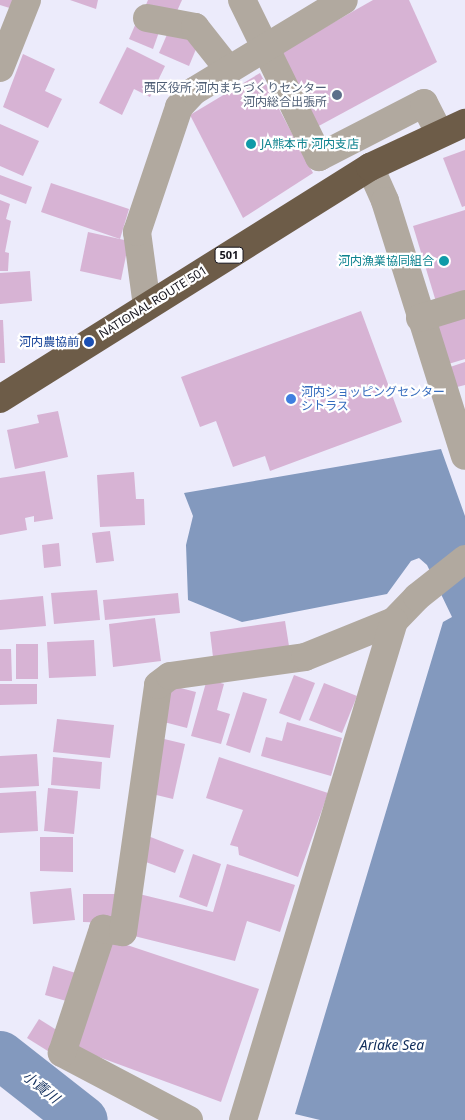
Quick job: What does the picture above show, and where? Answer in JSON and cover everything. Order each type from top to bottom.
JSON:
[{"type":"highway","name":"NATIONAL ROUTE 501","points":[[0,399],[370,167],[439,133],[465,123]]},
{"type":"street","points":[[0,68],[27,0]]},
{"type":"street","points":[[242,0],[267,46],[319,157],[424,103],[439,133]]},
{"type":"street","points":[[148,306],[137,232],[179,107],[194,91],[344,0]]},
{"type":"street","points":[[148,18],[195,27],[229,70]]},
{"type":"street","points":[[370,167],[385,201],[420,318],[462,439]]},
{"type":"street","points":[[420,318],[465,304]]},
{"type":"street","points":[[189,1120],[62,1052],[103,929],[124,932],[158,685],[170,676],[305,657],[394,621],[417,597],[465,559]]},
{"type":"street","points":[[242,1120],[394,621]]},
{"type":"water","name":"Ariake Sea","points":[[441,449],[465,516],[465,1120],[320,1120],[295,1114],[443,622],[452,617],[427,565],[419,558],[411,561],[387,594],[242,622],[188,600],[186,545],[193,516],[184,493]]},
{"type":"building","points":[[0,0],[19,0],[16,10],[0,5]]},
{"type":"building","points":[[70,0],[98,0],[96,9]]},
{"type":"building","points":[[148,0],[182,0],[173,20],[145,7]]},
{"type":"building","name":"西区役所 河内まちづくりセンター 河内総合出張所","points":[[373,0],[409,0],[437,62],[315,128],[276,55]]},
{"type":"building","points":[[136,23],[159,32],[153,49],[129,39]]},
{"type":"building","points":[[169,30],[199,42],[189,66],[159,53]]},
{"type":"building","points":[[127,47],[165,66],[150,97],[134,89],[122,115],[99,103]]},
{"type":"building","points":[[23,54],[55,69],[45,91],[62,99],[48,128],[3,107]]},
{"type":"building","name":"JA熊本市 河内支店","points":[[260,73],[313,173],[243,218],[190,115]]},
{"type":"building","points":[[0,124],[39,141],[23,176],[0,166]]},
{"type":"building","points":[[465,150],[465,206],[462,207],[443,158]]},
{"type":"building","points":[[0,175],[32,187],[26,204],[0,194]]},
{"type":"building","points":[[51,183],[129,209],[120,239],[41,212]]},
{"type":"building","points":[[0,200],[10,204],[6,219],[11,221],[5,252],[9,253],[8,271],[0,271]]},
{"type":"building","name":"河内漁業協同組合","points":[[465,210],[465,296],[437,305],[413,226]]},
{"type":"building","points":[[88,232],[129,241],[121,280],[80,271]]},
{"type":"building","points":[[30,271],[32,301],[0,304],[0,273]]},
{"type":"building","name":"河内ショッピングセンター シトラス","points":[[361,311],[402,422],[270,471],[265,456],[233,467],[216,421],[200,427],[181,377]]},
{"type":"building","points":[[465,317],[465,359],[445,365],[434,326]]},
{"type":"building","points":[[0,320],[3,320],[5,363],[0,363]]},
{"type":"building","points":[[465,362],[465,385],[453,388],[447,368]]},
{"type":"building","points":[[58,411],[68,457],[15,469],[7,430],[39,423],[37,415]]},
{"type":"building","points":[[45,471],[53,519],[34,522],[34,516],[25,518],[27,530],[0,535],[0,478]]},
{"type":"building","points":[[134,472],[136,499],[144,499],[145,525],[100,527],[97,475]]},
{"type":"building","points":[[110,531],[114,561],[96,563],[92,533]]},
{"type":"building","points":[[59,543],[61,566],[44,568],[42,545]]},
{"type":"building","points":[[97,590],[100,620],[54,624],[51,593]]},
{"type":"building","points":[[178,593],[180,613],[105,620],[103,600]]},
{"type":"building","points":[[43,596],[46,626],[0,630],[0,600]]},
{"type":"building","points":[[155,618],[161,661],[113,667],[109,624]]},
{"type":"building","points":[[285,621],[289,646],[213,657],[210,632]]},
{"type":"building","points":[[94,640],[96,676],[49,678],[47,642]]},
{"type":"building","points":[[16,644],[38,644],[38,679],[16,679]]},
{"type":"building","points":[[0,649],[11,649],[12,681],[0,681]]},
{"type":"building","points":[[294,675],[315,683],[300,721],[279,713]]},
{"type":"building","points":[[207,679],[224,684],[217,710],[230,714],[221,744],[191,736]]},
{"type":"building","points":[[324,683],[357,696],[342,733],[309,720]]},
{"type":"building","points":[[0,684],[37,684],[37,704],[0,705]]},
{"type":"building","points":[[169,685],[196,692],[187,728],[160,721]]},
{"type":"building","points":[[243,692],[267,699],[250,753],[226,745]]},
{"type":"building","points":[[57,719],[114,725],[110,758],[53,752]]},
{"type":"building","points":[[287,722],[342,738],[331,776],[261,756],[266,737],[282,741]]},
{"type":"building","points":[[160,738],[185,744],[173,799],[148,793]]},
{"type":"building","points":[[37,754],[39,786],[0,788],[0,756]]},
{"type":"building","points":[[53,757],[102,762],[100,789],[51,785]]},
{"type":"building","points":[[219,757],[328,793],[298,877],[239,855],[238,847],[230,845],[243,810],[206,798]]},
{"type":"building","points":[[48,788],[78,791],[74,834],[44,831]]},
{"type":"building","points":[[36,791],[38,831],[0,833],[0,793]]},
{"type":"building","points":[[148,836],[184,850],[175,873],[138,859]]},
{"type":"building","points":[[40,837],[73,837],[73,872],[40,871]]},
{"type":"building","points":[[193,854],[221,864],[207,907],[179,897]]},
{"type":"building","points":[[227,864],[295,885],[280,932],[247,921],[235,961],[126,934],[135,893],[213,912]]},
{"type":"building","points":[[71,888],[75,920],[33,924],[30,892]]},
{"type":"building","points":[[83,894],[120,894],[119,923],[83,922]]},
{"type":"building","points":[[109,939],[259,989],[221,1102],[69,1046]]},
{"type":"building","points":[[53,966],[79,974],[70,1002],[45,995]]},
{"type":"building","points":[[39,1019],[63,1034],[51,1053],[27,1038]]},
{"type":"waterway","name":"小責川","points":[[0,1055],[83,1120]]},
{"type":"place","name":"西区役所 河内まちづくりセンター 河内総合出張所","points":[[337,95]]},
{"type":"place","name":"JA熊本市 河内支店","points":[[251,144]]},
{"type":"place","name":"河内漁業協同組合","points":[[444,261]]},
{"type":"place","name":"河内農協前","points":[[89,342]]},
{"type":"place","name":"河内ショッピングセンター シトラス","points":[[291,399]]}]
